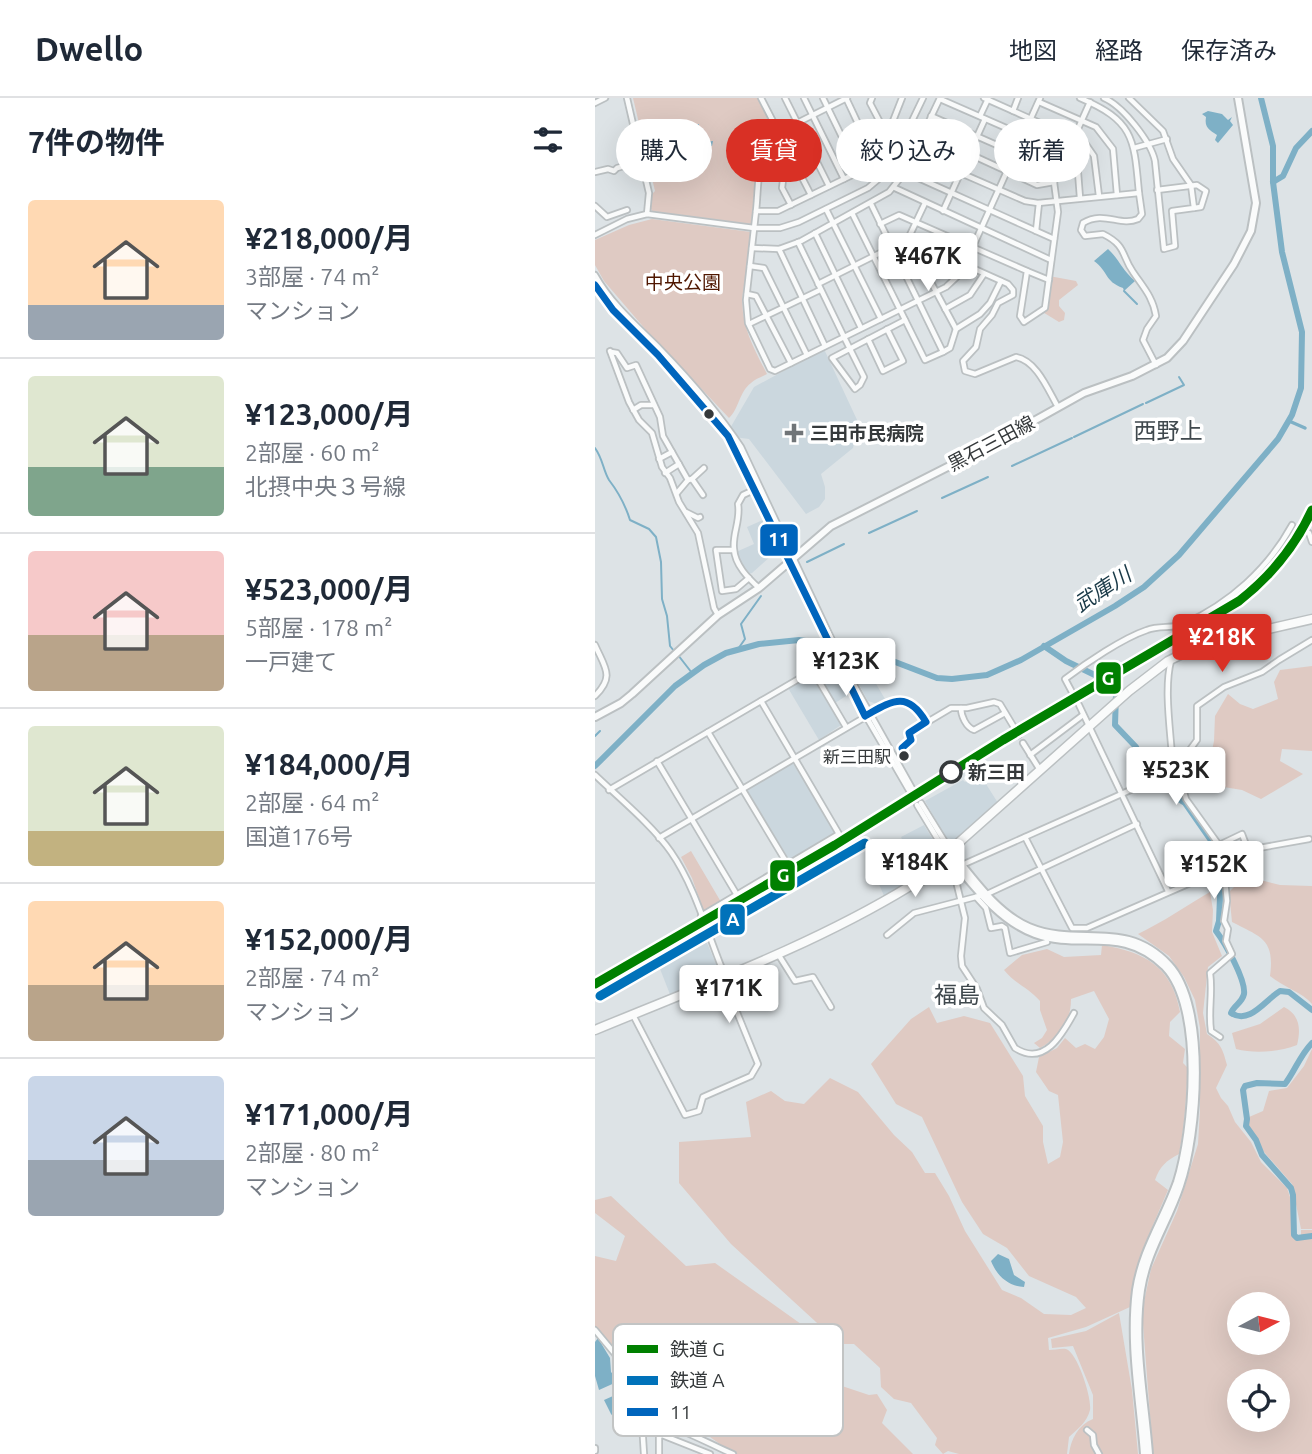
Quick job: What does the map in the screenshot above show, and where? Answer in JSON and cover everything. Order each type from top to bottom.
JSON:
[{"type":"highway","points":[[595,1030],[778,953],[876,907],[910,886],[1150,673],[1171,659],[1203,644],[1311,620]]},
{"type":"main road","name":"黒石三田線","points":[[595,717],[627,699],[718,615],[759,587],[816,537],[846,516],[989,446],[1084,393],[1156,365],[1167,358],[1183,341],[1234,264],[1251,231],[1256,203],[1238,98]]},
{"type":"main road","points":[[948,852],[962,865],[982,896]]},
{"type":"main road","points":[[948,852],[982,896],[1004,917],[1034,934],[1113,941],[1146,952],[1173,976],[1186,1008],[1191,1085],[1188,1135],[1176,1183],[1143,1259],[1135,1309],[1134,1332],[1146,1454]]},
{"type":"street","points":[[595,103],[605,98]]},
{"type":"street","points":[[627,98],[632,119]]},
{"type":"street","points":[[761,98],[771,119]]},
{"type":"street","points":[[785,98],[796,119]]},
{"type":"street","points":[[804,98],[836,163]]},
{"type":"street","points":[[823,98],[836,124]]},
{"type":"street","points":[[803,119],[846,98],[856,119]]},
{"type":"street","points":[[872,98],[870,103],[878,119]]},
{"type":"street","points":[[891,98],[901,100],[892,119]]},
{"type":"street","points":[[913,119],[923,98]]},
{"type":"street","points":[[930,119],[940,98],[994,123]]},
{"type":"street","points":[[1013,111],[1018,98]]},
{"type":"street","points":[[1080,98],[1116,117],[1135,148],[1142,214],[1138,219],[1128,222],[1105,216],[1092,218],[1083,223],[1081,230],[1085,236],[1103,234],[1118,244],[1131,269],[1151,297],[1156,316],[1143,340],[1156,365]]},
{"type":"street","points":[[1106,98],[1123,111],[1154,155],[1157,190],[1164,249],[1175,247],[1172,211],[1201,207],[1206,191],[1197,185],[1157,190]]},
{"type":"street","points":[[1129,98],[1156,124],[1167,139],[1173,159],[1191,185],[1194,208]]},
{"type":"street","points":[[980,126],[986,99],[1031,119],[1039,100],[1078,119]]},
{"type":"street","points":[[1083,119],[1090,102]]},
{"type":"street","points":[[931,116],[938,119]]},
{"type":"street","points":[[1090,124],[1096,127],[1113,149],[1117,195]]},
{"type":"street","points":[[1135,148],[1167,139]]},
{"type":"street","points":[[1090,150],[1094,156],[1099,197]]},
{"type":"street","points":[[595,172],[616,169]]},
{"type":"street","points":[[822,172],[829,186]]},
{"type":"street","points":[[647,182],[649,193],[647,214]]},
{"type":"street","points":[[759,182],[747,294],[749,324],[770,369],[775,371],[946,287],[961,273],[1004,182]]},
{"type":"street","points":[[783,182],[782,188],[791,205]]},
{"type":"street","points":[[804,182],[811,195]]},
{"type":"street","points":[[756,211],[778,211],[838,182]]},
{"type":"street","points":[[595,235],[627,219],[647,214],[754,228],[780,228],[826,209],[875,182]]},
{"type":"street","points":[[752,248],[779,249],[798,242],[871,204],[895,188],[899,182]]},
{"type":"street","points":[[927,182],[1054,239]]},
{"type":"street","points":[[943,211],[956,182]]},
{"type":"street","points":[[980,182],[1025,201],[1039,203],[1139,192]]},
{"type":"street","points":[[1027,271],[1020,316],[1024,322],[1045,308],[1058,212],[1054,182],[1037,185],[1030,182]]},
{"type":"street","points":[[1079,182],[1080,198]]},
{"type":"street","points":[[895,188],[1051,260]]},
{"type":"street","points":[[749,324],[802,299],[835,275],[908,239],[925,203]]},
{"type":"street","points":[[1036,231],[1039,203]]},
{"type":"street","points":[[871,204],[943,352]]},
{"type":"street","points":[[595,206],[607,217],[627,210]]},
{"type":"street","points":[[826,209],[881,319]]},
{"type":"street","points":[[852,213],[925,360],[950,348],[956,329],[965,321],[981,314],[991,303],[1001,281]]},
{"type":"street","points":[[880,224],[899,215],[1049,280]]},
{"type":"street","points":[[815,233],[861,328]]},
{"type":"street","points":[[908,239],[1001,281],[1013,290],[1013,295],[997,303],[992,315],[980,329],[976,347],[963,361],[965,370],[975,374],[1016,357],[1022,358],[1032,366],[1058,407]]},
{"type":"street","points":[[798,242],[843,337],[849,348],[864,377],[855,389],[832,358],[849,348],[905,320]]},
{"type":"street","points":[[914,242],[926,273],[956,329]]},
{"type":"street","points":[[779,249],[825,346]]},
{"type":"street","points":[[926,273],[942,266],[947,257]]},
{"type":"street","points":[[750,266],[764,268],[807,355]]},
{"type":"street","points":[[945,309],[971,295],[984,274]]},
{"type":"street","points":[[595,275],[617,309],[660,350],[733,435],[747,458],[791,558]]},
{"type":"street","points":[[595,285],[613,310],[658,355],[715,419],[739,455],[843,669],[912,791]]},
{"type":"street","points":[[747,294],[756,296],[791,363]]},
{"type":"street","points":[[868,339],[883,371],[903,361],[887,329]]},
{"type":"street","points":[[703,495],[679,464],[663,436],[660,417],[636,365],[627,368],[617,353],[610,351],[633,410],[652,433],[665,473],[698,533],[718,615]]},
{"type":"street","points":[[633,410],[641,405],[654,405]]},
{"type":"street","points":[[659,459],[672,452]]},
{"type":"street","points":[[665,473],[679,464]]},
{"type":"street","points":[[677,493],[704,468]]},
{"type":"street","points":[[756,489],[743,495],[738,503],[740,513],[733,550],[742,571],[759,587]]},
{"type":"street","points":[[685,512],[700,517]]},
{"type":"street","points":[[1073,694],[1065,679],[1076,671],[1149,629],[1184,624],[1228,599],[1269,561],[1293,525]]},
{"type":"street","points":[[1309,533],[1312,542]]},
{"type":"street","points":[[722,591],[716,550],[733,550]]},
{"type":"street","points":[[711,593],[736,589],[749,578]]},
{"type":"street","points":[[962,865],[1122,793],[1175,763],[1186,755],[1198,740],[1197,706],[1224,687],[1262,673],[1312,640]]},
{"type":"street","points":[[595,645],[607,671],[603,688],[595,696]]},
{"type":"street","points":[[1171,659],[1168,670],[1172,756],[1175,763]]},
{"type":"street","points":[[609,790],[819,667]]},
{"type":"street","points":[[813,671],[846,727]]},
{"type":"street","points":[[659,838],[893,701],[904,700],[917,707],[926,722]]},
{"type":"street","points":[[701,916],[839,834],[761,701]]},
{"type":"street","points":[[909,733],[951,708],[994,702],[1000,704],[1015,729]]},
{"type":"street","points":[[1079,705],[1168,891]]},
{"type":"street","points":[[961,708],[969,728],[974,730],[1005,713]]},
{"type":"street","points":[[1030,755],[1083,715]]},
{"type":"street","points":[[708,732],[788,865]]},
{"type":"street","points":[[1023,743],[1040,771]]},
{"type":"street","points":[[1186,755],[1182,785],[1186,799],[1219,845],[1226,873],[1227,901],[1224,920],[1228,929],[1226,941],[1231,951],[1230,956],[1210,973],[1211,1031],[1220,1037]]},
{"type":"street","points":[[657,761],[737,895]]},
{"type":"street","points":[[595,775],[659,838],[683,873],[758,1064],[751,1076],[703,1097],[699,1111],[685,1115],[632,1014]]},
{"type":"street","points":[[919,804],[948,852]]},
{"type":"street","points":[[887,934],[914,913],[982,896],[1137,824]]},
{"type":"street","points":[[1219,845],[1243,834],[1248,850],[1309,839]]},
{"type":"street","points":[[1025,837],[1072,928],[1087,928],[1204,877],[1217,887]]},
{"type":"street","points":[[910,886],[951,870],[962,899],[966,925],[961,956],[963,966],[977,989],[984,1009],[1002,1025],[1015,1048],[1030,1054],[1047,1049],[1058,1041],[1074,1013]]},
{"type":"street","points":[[982,896],[991,928],[1005,928],[1010,953],[1047,942]]},
{"type":"street","points":[[778,953],[795,981],[813,977],[831,1007]]},
{"type":"street","points":[[595,1330],[613,1352]]},
{"type":"street","points":[[1087,1430],[1093,1435],[1094,1445],[1100,1454]]},
{"type":"street","points":[[643,1436],[644,1454]]},
{"type":"street","points":[[659,1436],[659,1454]]},
{"type":"street","points":[[665,1436],[710,1454]]},
{"type":"street","points":[[692,1436],[733,1454]]},
{"type":"shaded area","name":"三田市民病院","points":[[824,349],[858,422],[853,448],[821,474],[825,499],[819,507],[806,514],[749,439],[734,437],[729,430],[754,387]]},
{"type":"shaded area","points":[[765,519],[779,549],[748,574],[736,552],[754,544],[747,527]]},
{"type":"shaded area","points":[[827,665],[835,667],[849,694],[835,703],[817,673]]},
{"type":"shaded area","points":[[851,670],[872,677],[885,699],[877,704],[868,701]]},
{"type":"shaded area","points":[[811,675],[841,725],[819,740],[788,688]]},
{"type":"shaded area","points":[[792,762],[836,833],[790,861],[747,790]]},
{"type":"shaded area","points":[[979,773],[998,803],[956,840],[946,838],[925,801]]},
{"type":"shaded area","points":[[924,825],[938,848],[937,856],[919,874],[901,837]]},
{"type":"shaded area","points":[[900,842],[917,876],[885,898],[868,859]]},
{"type":"shaded area","points":[[701,929],[719,971],[717,976],[671,997],[655,956]]},
{"type":"green space","points":[[633,98],[758,98],[768,119],[726,119],[726,182],[756,182],[751,224],[652,211],[650,207],[655,191],[653,182],[712,182],[712,119],[638,119]]},
{"type":"green space","name":"中央公園","points":[[652,219],[751,232],[743,291],[743,313],[752,344],[767,374],[747,387],[729,418],[646,330],[604,281],[595,265],[595,240],[629,225]]},
{"type":"green space","points":[[1049,276],[1076,281],[1078,285],[1059,300],[1059,306],[1065,313],[1064,320],[1059,322],[1041,311],[1045,308]]},
{"type":"green space","points":[[1312,666],[1312,751],[1282,749],[1280,761],[1303,774],[1261,799],[1242,790],[1205,784],[1214,741],[1215,716],[1228,694],[1240,704],[1253,709],[1278,699],[1274,682],[1280,670]]},
{"type":"green space","points":[[691,851],[721,902],[704,912],[681,857]]},
{"type":"green space","points":[[1245,876],[1280,885],[1312,886],[1312,1004],[1270,976],[1270,954],[1264,941],[1232,922],[1229,892]]},
{"type":"green space","points":[[1210,892],[1212,932],[1222,956],[1208,967],[1203,1013],[1207,1034],[1221,1047],[1227,1065],[1216,1088],[1261,1162],[1287,1188],[1293,1235],[1301,1240],[1301,1230],[1312,1230],[1312,1454],[1153,1454],[1142,1311],[1151,1269],[1177,1211],[1198,1144],[1200,1110],[1200,1028],[1195,1000],[1184,977],[1169,956],[1138,934]]},
{"type":"green space","points":[[1102,945],[1143,957],[1163,973],[1176,996],[1180,1012],[1170,1022],[1169,1036],[1185,1049],[1183,1063],[1188,1068],[1179,1154],[1164,1164],[1155,1180],[1168,1190],[1144,1246],[1130,1307],[1086,1327],[1048,1338],[1049,1350],[1066,1349],[1071,1352],[1089,1396],[1089,1414],[1069,1437],[1067,1454],[959,1454],[948,1451],[943,1454],[935,1445],[937,1438],[911,1403],[894,1399],[881,1387],[880,1368],[854,1344],[843,1344],[843,1324],[818,1324],[731,1244],[679,1183],[679,1142],[751,1137],[746,1102],[771,1091],[785,1101],[804,1104],[830,1078],[858,1092],[912,1152],[925,1173],[935,1173],[965,1231],[1002,1290],[1021,1298],[1044,1314],[1071,1315],[1086,1308],[1076,1297],[1029,1276],[1007,1248],[983,1234],[962,1202],[922,1117],[896,1104],[871,1064],[911,1019],[929,1007],[937,1023],[964,1016],[990,1023],[1023,1076],[1025,1096],[1043,1126],[1048,1164],[1060,1157],[1063,1142],[1058,1095],[1049,1091],[1036,1072],[1039,1057],[1057,1048],[1065,1038],[1076,1048],[1085,1044],[1095,1049],[1104,1037],[1109,1019],[1094,991],[1071,999],[1069,1015],[1063,1028],[1040,1048],[1034,1043],[1042,1038],[1047,1030],[1040,1010],[1040,1001],[1004,970],[1022,955],[1047,949],[1064,957],[1101,955]]},
{"type":"green space","points":[[1284,1007],[1293,1014],[1298,1023],[1297,1045],[1267,1052],[1236,1049],[1232,1033],[1260,1024]]},
{"type":"green space","points":[[1312,1049],[1312,1229],[1301,1229],[1292,1184],[1264,1152],[1249,1126],[1249,1117],[1263,1111],[1269,1091],[1287,1088],[1304,1066]]},
{"type":"green space","points":[[611,1196],[686,1266],[715,1263],[801,1324],[613,1324],[613,1351],[595,1333],[595,1256],[616,1261],[625,1236],[595,1213],[595,1200]]},
{"type":"green space","points":[[1119,1313],[1132,1390],[1138,1454],[1069,1454],[1076,1433],[1093,1419],[1093,1395],[1073,1346],[1052,1348],[1051,1339],[1086,1331]]},
{"type":"green space","points":[[843,1386],[869,1395],[877,1394],[887,1410],[882,1423],[913,1454],[734,1454],[709,1436],[843,1436]]},
{"type":"water","points":[[1208,111],[1222,114],[1228,120],[1232,117],[1230,121],[1233,125],[1218,143],[1215,140],[1217,135],[1208,128],[1206,117],[1202,114]]},
{"type":"water","points":[[1108,249],[1135,281],[1124,291],[1109,279],[1094,261]]},
{"type":"water","points":[[998,1254],[1009,1259],[1014,1275],[1025,1282],[1024,1287],[1008,1282],[996,1271],[991,1261]]},
{"type":"water","points":[[598,1338],[610,1358],[613,1374],[613,1384],[599,1390],[595,1376],[595,1342]]},
{"type":"water","points":[[613,1396],[613,1416],[611,1414],[604,1400]]},
{"type":"waterway","name":"武庫川","points":[[595,766],[675,686],[726,653],[759,644],[799,640],[877,655],[937,678],[987,675],[1021,660],[1115,606],[1144,587],[1179,555],[1278,439],[1292,415],[1301,388],[1302,332],[1282,252],[1273,182],[1273,146],[1261,98]]},
{"type":"waterway","points":[[1273,182],[1283,176],[1296,148],[1312,131]]},
{"type":"waterway","points":[[1124,291],[1137,304]]},
{"type":"waterway","points":[[1146,403],[1184,385],[1179,377]]},
{"type":"waterway","points":[[1074,437],[1143,404]]},
{"type":"waterway","points":[[1289,421],[1305,428]]},
{"type":"waterway","points":[[1012,466],[1072,438]]},
{"type":"waterway","points":[[595,448],[630,520],[649,529],[656,537],[661,562],[662,599],[670,646],[674,651]]},
{"type":"waterway","points":[[942,498],[988,477]]},
{"type":"waterway","points":[[869,533],[917,511]]},
{"type":"waterway","points":[[807,562],[844,544]]},
{"type":"waterway","points":[[738,649],[745,639],[741,624],[761,596]]},
{"type":"waterway","points":[[1044,646],[1066,661],[1103,679]]},
{"type":"waterway","points":[[678,655],[692,673]]},
{"type":"waterway","points":[[1109,683],[1116,694],[1115,725],[1136,747],[1140,756],[1155,766],[1217,849],[1221,873],[1219,921],[1216,931],[1234,962],[1244,988],[1243,997],[1231,1013],[1238,1016],[1251,1014],[1280,991],[1289,992],[1312,1010]]},
{"type":"waterway","points":[[595,736],[600,731]]},
{"type":"waterway","points":[[1312,1043],[1285,1084],[1257,1083],[1245,1086],[1243,1090],[1246,1126],[1262,1155],[1291,1188],[1294,1235],[1297,1238],[1312,1236]]},
{"type":"tunnel","points":[[1073,694],[1079,705]]},
{"type":"tunnel","points":[[1015,729],[1023,743]]},
{"type":"tunnel","points":[[913,790],[921,803]]},
{"type":"tunnel","points":[[910,792],[917,805]]},
{"type":"rail line","name":"G","points":[[595,984],[835,845],[1003,740],[1239,601],[1281,560],[1312,510]]},
{"type":"rail line","name":"A","points":[[600,996],[865,843]]},
{"type":"transit line","name":"11","points":[[595,285],[613,310],[658,355],[728,436],[865,716],[899,701],[912,705],[926,722],[909,733],[911,740],[902,748],[904,756]]},
{"type":"place","name":"三田市民病院","points":[[794,433]]},
{"type":"place","name":"新三田駅","points":[[904,756]]},
{"type":"place","name":"新三田","points":[[951,772]]},
{"type":"district","name":"西野上","points":[[1168,430]]},
{"type":"district","name":"福島","points":[[957,994]]}]
